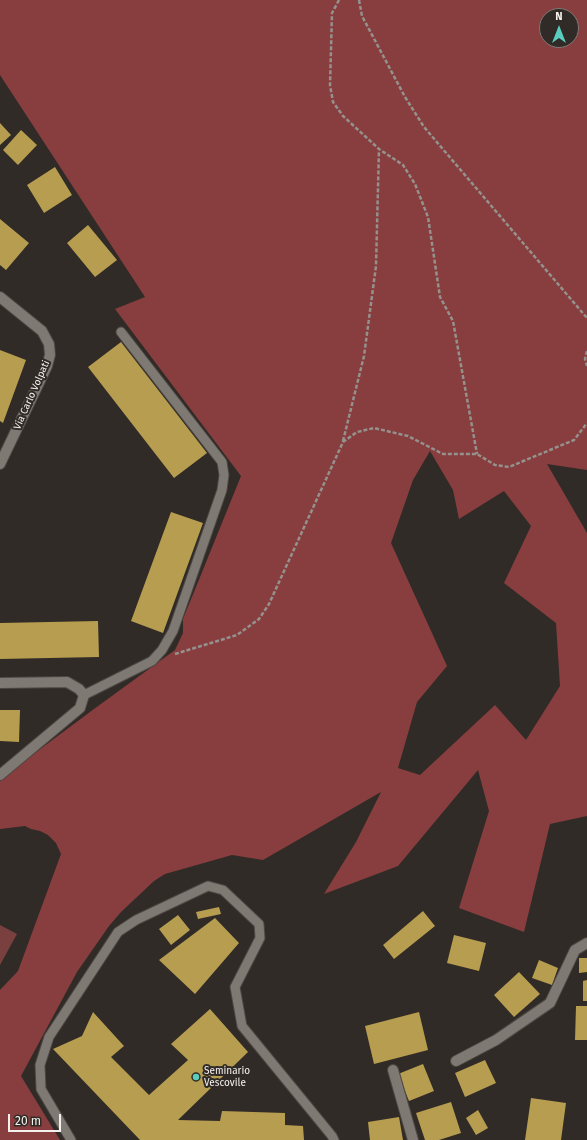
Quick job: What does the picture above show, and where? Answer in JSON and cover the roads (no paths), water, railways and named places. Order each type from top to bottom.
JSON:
[{"type":"street","name":"Via Carlo Volpati","points":[[0,297],[42,331],[49,344],[50,355],[47,366],[0,464]]},
{"type":"street","points":[[0,683],[67,682],[79,689],[84,694],[80,708],[0,775]]},
{"type":"street","points":[[456,1061],[496,1040],[550,1003],[574,950],[587,943]]},
{"type":"street","points":[[393,1070],[413,1140]]},
{"type":"lane","points":[[84,694],[152,661],[162,650],[173,631],[222,490],[224,475],[222,462],[121,332]]},
{"type":"lane","points":[[71,1140],[41,1090],[40,1065],[49,1037],[118,932],[136,920],[208,886],[223,890],[259,924],[260,938],[236,986],[242,1026],[334,1140]]},
{"type":"place","name":"Seminario Vescovile","points":[[196,1077]]}]
